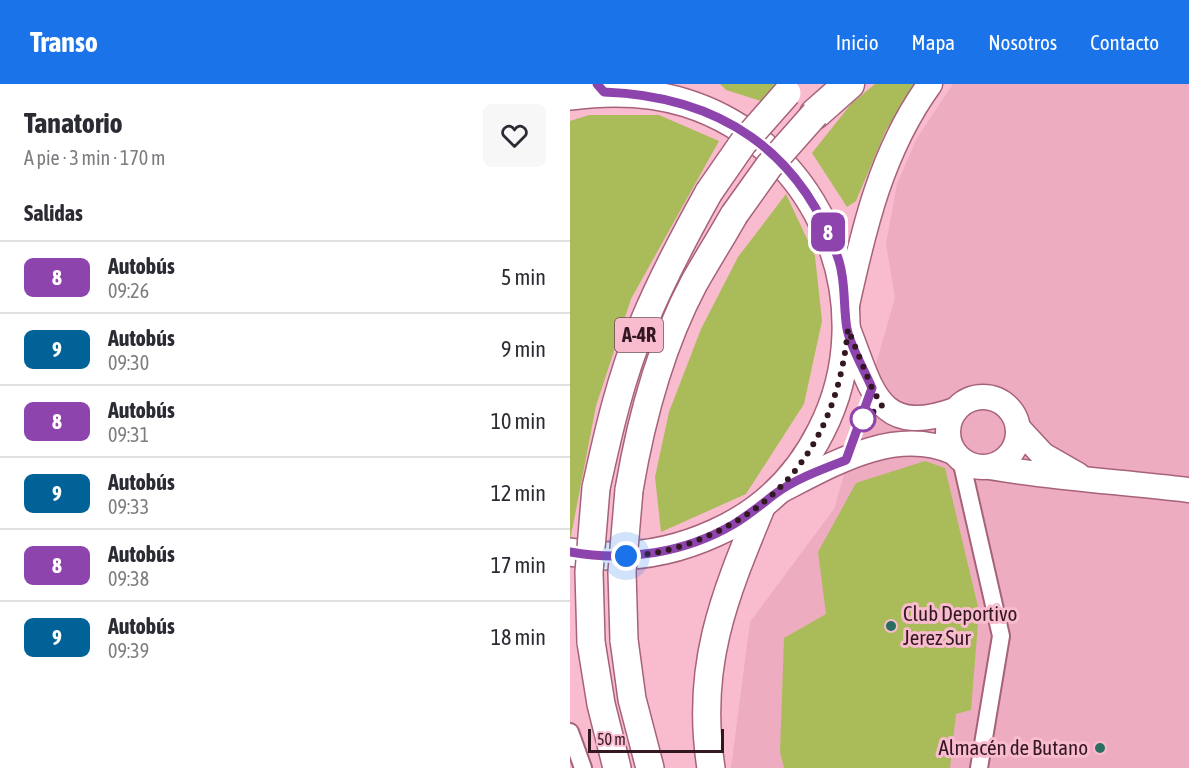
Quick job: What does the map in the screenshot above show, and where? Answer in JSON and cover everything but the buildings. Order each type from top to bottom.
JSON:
[{"type":"highway","name":"A-4R","points":[[815,114],[849,84]]},
{"type":"main road","points":[[570,96],[600,88],[687,103],[731,123],[770,151],[803,187],[825,224],[840,264],[847,317],[839,388],[828,417],[804,460],[770,499],[733,525],[689,544],[642,555],[594,556],[570,552]]},
{"type":"main road","name":"A-4R","points":[[617,768],[601,704],[591,642],[589,572],[596,488],[608,433],[642,326],[666,270],[709,192],[743,143],[793,89]]},
{"type":"main road","name":"A-4R","points":[[650,768],[632,699],[624,640],[621,572],[629,490],[638,439],[669,338],[693,284],[734,215],[769,166],[815,114]]},
{"type":"main road","points":[[711,768],[707,741],[707,677],[717,621],[770,499]]},
{"type":"street","points":[[639,93],[668,84]]},
{"type":"street","points":[[930,84],[915,105],[887,160],[864,224],[847,317],[872,388],[882,406],[899,417],[919,420],[955,410],[974,398],[986,397],[997,400],[1015,416],[1018,428],[1013,452],[1005,460],[971,462]]},
{"type":"street","points":[[955,410],[947,431],[971,462],[967,489],[1001,636],[979,768]]},
{"type":"street","points":[[1018,428],[1043,455],[1083,477]]},
{"type":"street","points":[[770,499],[857,456],[904,442],[935,444],[971,462],[1062,479],[1083,477],[1189,490]]},
{"type":"street","points":[[570,732],[583,768]]},
{"type":"shaded area","points":[[953,84],[1189,84],[1189,768],[731,768],[750,622],[834,509],[895,298],[886,244],[897,184],[917,138]]},
{"type":"green space","points":[[720,84],[778,84],[761,101],[726,90]]},
{"type":"green space","points":[[875,84],[916,84],[886,130],[856,201],[847,207],[812,153],[851,104]]},
{"type":"green space","points":[[589,115],[659,115],[719,141],[631,299],[596,406],[570,541],[570,121]]},
{"type":"green space","points":[[786,194],[815,256],[822,321],[804,404],[746,494],[661,532],[655,477],[669,412],[701,329],[738,257]]},
{"type":"green space","name":"Club Deportivo Jerez Sur","points":[[925,461],[945,468],[979,611],[971,710],[956,714],[950,768],[784,768],[780,752],[784,638],[826,614],[818,552],[856,483]]},
{"type":"bus line","name":"8","points":[[570,552],[594,556],[642,555],[689,544],[733,525],[777,492],[846,460],[861,424],[872,388],[848,329],[847,305],[840,264],[825,224],[803,187],[770,151],[731,123],[687,103],[639,93],[604,92],[597,84]]},
{"type":"place","name":"Club Deportivo Jerez Sur","points":[[891,626]]},
{"type":"place","name":"Almacén de Butano","points":[[1100,748]]},
{"type":"route","points":[[626,556],[642,555],[689,544],[733,525],[777,492],[798,468],[815,443],[828,417],[839,388],[848,329],[872,388],[882,406],[863,419]]}]
